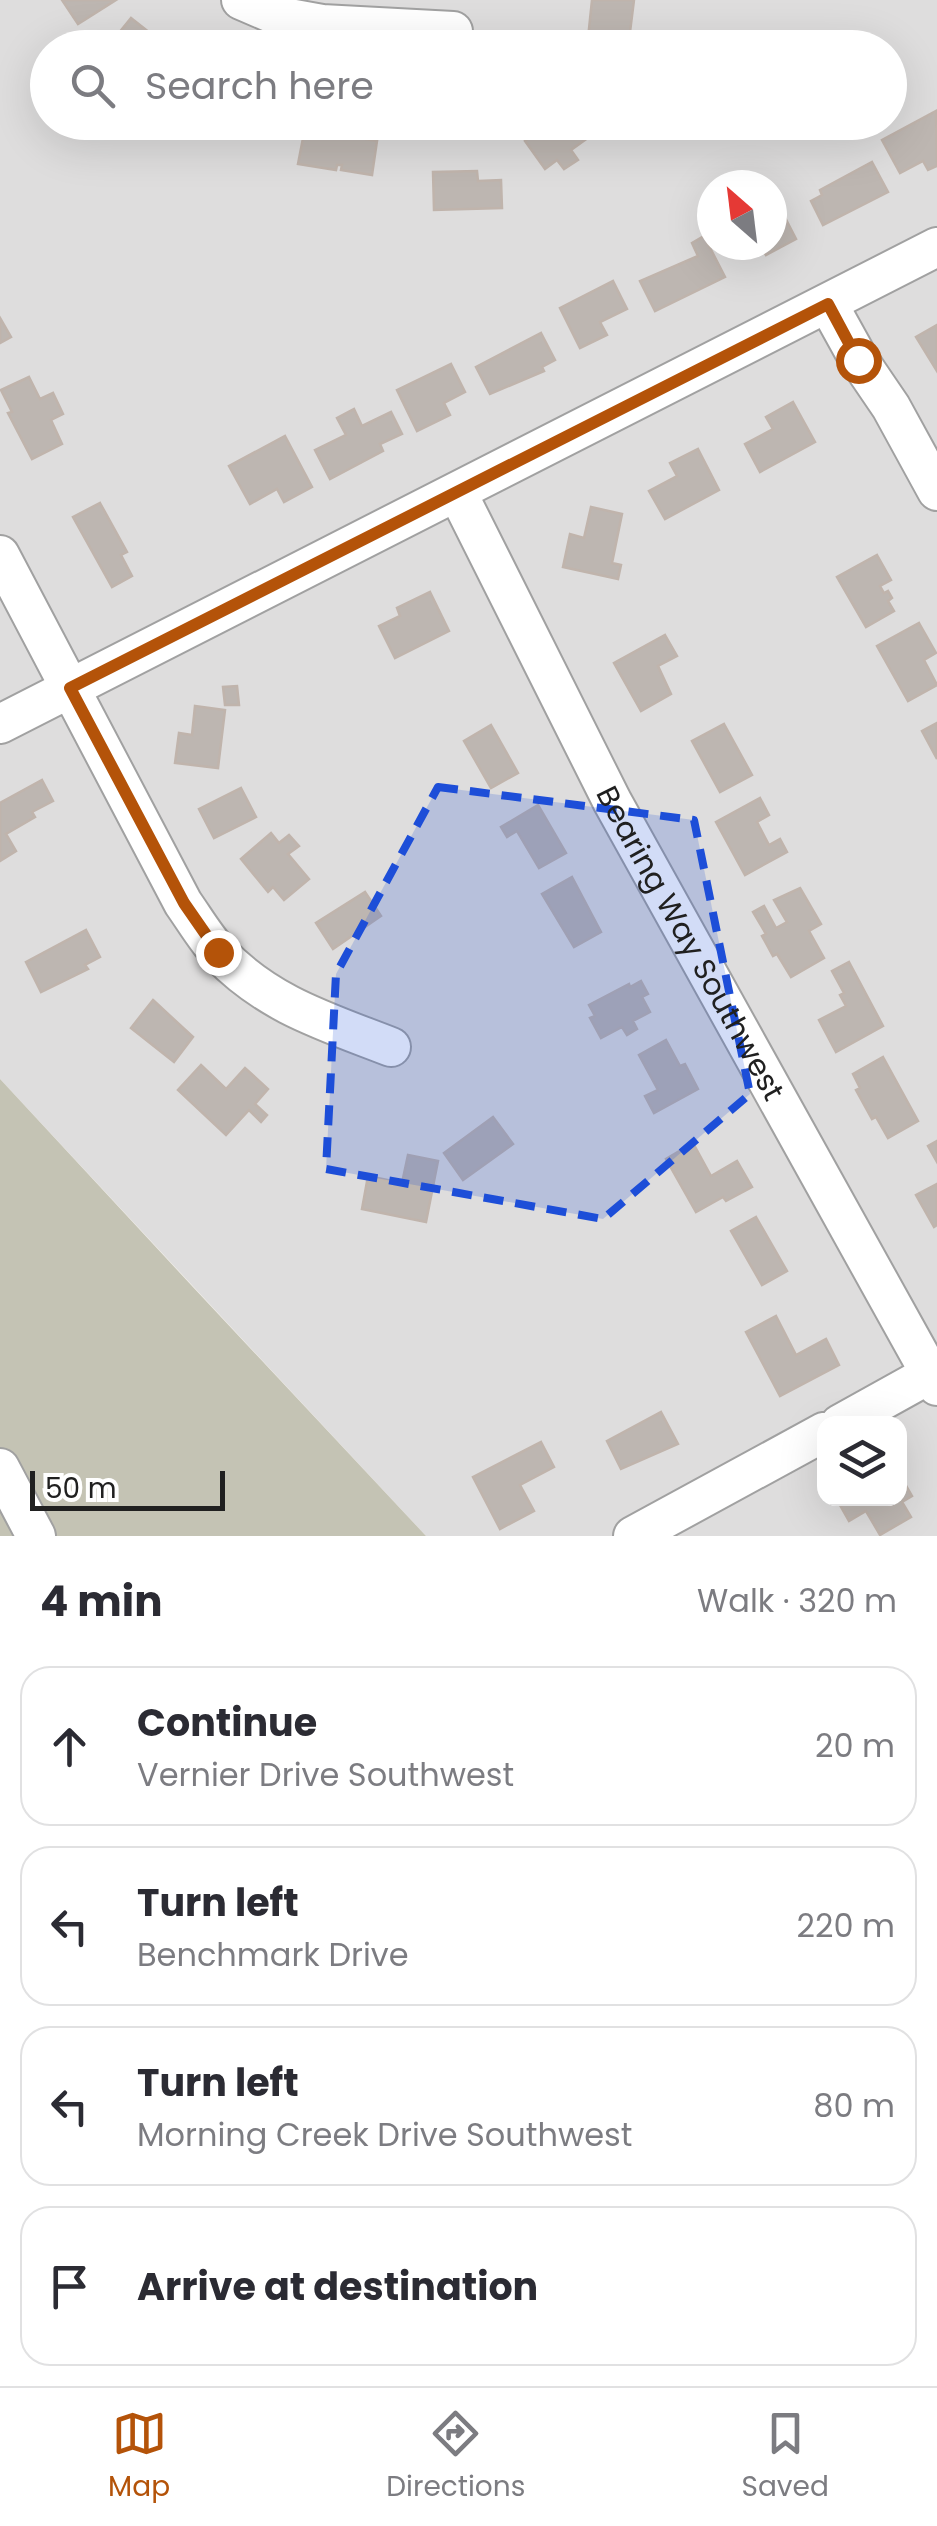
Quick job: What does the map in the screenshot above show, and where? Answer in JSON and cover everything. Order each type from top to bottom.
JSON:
[{"type":"street","points":[[241,0],[278,16],[322,24],[434,30]]},
{"type":"street","points":[[0,724],[937,248]]},
{"type":"street","points":[[828,304],[858,360],[892,406],[937,491]]},
{"type":"street","name":"Bearing Way Southwest","points":[[457,492],[612,801],[934,1380]]},
{"type":"street","points":[[0,555],[184,903],[218,952],[285,1006],[391,1046]]},
{"type":"street","points":[[857,1416],[934,1380]]},
{"type":"street","points":[[633,1536],[817,1436]]},
{"type":"street","points":[[0,1468],[36,1536]]},
{"type":"highlighted area","points":[[438,787],[694,820],[750,1094],[603,1219],[326,1169],[336,974]]},
{"type":"shaded area","points":[[0,0],[937,0],[937,1536],[426,1536],[0,1079]]},
{"type":"shaded area","points":[[0,1079],[191,1285],[426,1536],[0,1536]]},
{"type":"building","points":[[62,0],[116,0],[78,24]]},
{"type":"building","points":[[592,0],[634,0],[630,30],[589,30]]},
{"type":"building","points":[[131,18],[146,30],[121,30]]},
{"type":"building","points":[[936,111],[937,166],[928,170],[923,161],[900,173],[882,140],[907,140],[907,127]]},
{"type":"building","points":[[303,140],[377,141],[372,175],[341,170],[342,165],[337,165],[336,170],[298,164]]},
{"type":"building","points":[[585,140],[571,150],[578,160],[564,169],[557,160],[545,169],[525,141]]},
{"type":"building","points":[[872,162],[888,192],[823,225],[811,201],[822,195],[820,190]]},
{"type":"building","points":[[477,171],[478,181],[501,180],[502,208],[434,210],[433,172]]},
{"type":"building","points":[[787,221],[796,239],[787,244]]},
{"type":"building","points":[[697,256],[697,260],[716,260],[725,277],[655,311],[640,281]]},
{"type":"building","points":[[613,281],[627,309],[600,322],[607,335],[580,348],[560,308]]},
{"type":"building","points":[[0,318],[11,337],[0,343]]},
{"type":"building","points":[[937,325],[937,371],[916,337]]},
{"type":"building","points":[[541,333],[555,360],[542,367],[544,371],[490,394],[476,367]]},
{"type":"building","points":[[451,364],[465,392],[444,403],[450,415],[417,431],[397,390]]},
{"type":"building","points":[[29,377],[40,399],[53,393],[63,414],[51,420],[62,444],[32,459],[8,413],[12,412],[1,390]]},
{"type":"building","points":[[793,402],[815,442],[760,472],[745,444],[773,429],[766,417]]},
{"type":"building","points":[[354,409],[362,426],[391,412],[402,434],[380,444],[383,451],[330,479],[315,450],[346,435],[337,418]]},
{"type":"building","points":[[285,436],[312,487],[284,502],[277,489],[250,504],[229,466]]},
{"type":"building","points":[[698,449],[719,490],[665,519],[649,491],[677,476],[670,463]]},
{"type":"building","points":[[100,503],[127,552],[121,555],[132,576],[112,587],[73,517]]},
{"type":"building","points":[[591,507],[622,514],[612,563],[621,565],[618,579],[563,567],[570,534],[584,538]]},
{"type":"building","points":[[877,555],[891,580],[880,586],[892,598],[888,601],[894,611],[866,627],[837,577]]},
{"type":"building","points":[[430,592],[449,631],[395,658],[379,626],[400,616],[397,608]]},
{"type":"building","points":[[919,623],[936,653],[924,660],[937,685],[908,701],[877,646]]},
{"type":"building","points":[[665,635],[677,656],[658,666],[671,694],[641,711],[614,663]]},
{"type":"building","points":[[237,686],[239,705],[225,705],[223,687]]},
{"type":"building","points":[[195,706],[225,710],[218,768],[175,763],[179,733],[192,735]]},
{"type":"building","points":[[937,723],[937,759],[922,731]]},
{"type":"building","points":[[724,724],[752,775],[720,792],[692,741]]},
{"type":"building","points":[[491,725],[518,773],[491,788],[464,741]]},
{"type":"building","points":[[42,780],[53,801],[32,812],[35,817],[6,834],[16,851],[0,861],[0,803]]},
{"type":"building","points":[[241,788],[256,817],[214,838],[199,809]]},
{"type":"building","points":[[760,798],[769,815],[757,822],[769,845],[780,839],[787,852],[745,875],[716,822]]},
{"type":"building","points":[[538,805],[566,853],[539,868],[517,831],[507,837],[501,827]]},
{"type":"building","points":[[271,833],[279,843],[289,835],[299,846],[288,854],[309,879],[284,900],[273,887],[268,892],[241,859]]},
{"type":"building","points":[[572,877],[601,932],[574,947],[542,894]]},
{"type":"building","points":[[800,888],[821,924],[809,931],[824,958],[791,977],[777,954],[773,956],[753,912],[764,906],[776,928],[787,922],[774,900]]},
{"type":"building","points":[[365,892],[381,916],[333,949],[316,923]]},
{"type":"building","points":[[86,930],[100,957],[85,965],[88,969],[41,992],[26,962]]},
{"type":"building","points":[[849,962],[883,1026],[836,1052],[819,1020],[846,1006],[832,971]]},
{"type":"building","points":[[641,981],[648,994],[642,997],[650,1012],[633,1021],[637,1029],[627,1035],[622,1027],[601,1038],[590,1018],[595,1016],[589,1005]]},
{"type":"building","points":[[153,1000],[193,1037],[174,1062],[131,1028]]},
{"type":"building","points":[[666,1040],[698,1089],[654,1113],[645,1096],[658,1090],[639,1055]]},
{"type":"building","points":[[883,1057],[918,1121],[888,1138],[856,1090],[860,1088],[853,1074]]},
{"type":"building","points":[[201,1065],[226,1089],[245,1068],[268,1089],[255,1104],[267,1115],[261,1122],[249,1110],[226,1135],[178,1090]]},
{"type":"building","points":[[493,1117],[513,1144],[463,1180],[444,1153]]},
{"type":"building","points":[[937,1141],[937,1162],[928,1146]]},
{"type":"building","points":[[693,1143],[711,1176],[737,1161],[752,1187],[696,1212],[666,1159]]},
{"type":"building","points":[[408,1155],[438,1161],[426,1222],[362,1209],[368,1176],[402,1183]]},
{"type":"building","points":[[937,1184],[937,1225],[934,1227],[916,1195]]},
{"type":"building","points":[[756,1217],[787,1271],[762,1285],[731,1231]]},
{"type":"building","points":[[776,1316],[796,1355],[826,1339],[839,1365],[780,1396],[746,1332]]},
{"type":"building","points":[[661,1412],[678,1444],[621,1469],[607,1441]]},
{"type":"building","points":[[541,1442],[554,1467],[520,1485],[534,1511],[500,1529],[473,1477]]},
{"type":"building","points":[[841,1506],[904,1506],[911,1517],[880,1535],[866,1511],[849,1521]]},
{"type":"route","points":[[218,952],[184,903],[70,688],[828,304],[858,360]]}]
